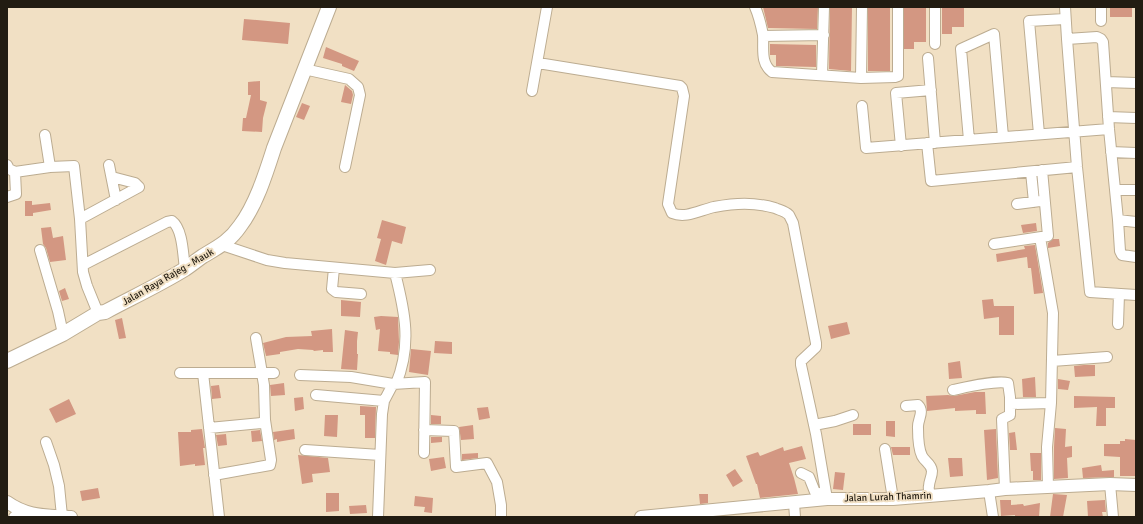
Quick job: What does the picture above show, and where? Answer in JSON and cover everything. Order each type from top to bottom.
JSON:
[{"type":"main road","name":"Jalan Raya Rajeg - Mauk","points":[[7,362],[63,334],[98,313],[105,312],[185,269],[222,245],[240,226],[254,202],[329,7]]},
{"type":"street","points":[[532,91],[538,63],[546,7]]},
{"type":"street","points":[[755,7],[760,18],[763,36],[764,60],[767,67],[772,72],[861,78],[898,76],[898,7]]},
{"type":"street","points":[[822,75],[824,7]]},
{"type":"street","points":[[861,78],[862,7]]},
{"type":"street","points":[[935,7],[935,44]]},
{"type":"street","points":[[1065,7],[1077,167],[1090,292],[1136,295]]},
{"type":"street","points":[[1101,7],[1101,21]]},
{"type":"street","points":[[1039,134],[1029,22],[1065,19]]},
{"type":"street","points":[[969,140],[961,49],[994,34],[1003,137]]},
{"type":"street","points":[[763,36],[824,35]]},
{"type":"street","points":[[1067,39],[1097,37],[1103,42],[1120,251],[1122,255],[1136,257]]},
{"type":"street","points":[[928,58],[931,90],[931,181],[1077,167]]},
{"type":"street","points":[[538,63],[677,84],[682,88],[684,96],[668,204],[672,213],[678,216],[685,216],[714,207],[746,203],[759,204],[782,210],[789,215],[793,223],[816,343],[816,347],[801,361],[800,365],[814,425],[826,496]]},
{"type":"street","points":[[304,69],[349,79],[358,87],[360,95],[345,167]]},
{"type":"street","points":[[1106,82],[1136,83]]},
{"type":"street","points":[[900,146],[896,93],[931,90]]},
{"type":"street","points":[[862,106],[866,148],[1109,128]]},
{"type":"street","points":[[1108,118],[1136,118]]},
{"type":"street","points":[[45,135],[50,167]]},
{"type":"street","points":[[1111,152],[1136,153]]},
{"type":"street","points":[[7,165],[14,172],[16,194],[7,197]]},
{"type":"street","points":[[110,165],[116,200]]},
{"type":"street","points":[[14,172],[50,167],[74,166],[83,265],[87,286],[98,313]]},
{"type":"street","points":[[994,244],[1048,236],[1042,170]]},
{"type":"street","points":[[1031,172],[1034,202]]},
{"type":"street","points":[[80,219],[139,187],[135,183],[112,177]]},
{"type":"street","points":[[1115,190],[1136,190]]},
{"type":"street","points":[[1016,204],[1044,200]]},
{"type":"street","points":[[1118,220],[1136,222]]},
{"type":"street","points":[[83,265],[167,222],[172,221],[175,224],[180,236],[185,269]]},
{"type":"street","points":[[1041,243],[1053,314],[1051,403],[1047,447],[1048,487]]},
{"type":"street","points":[[222,245],[267,260],[395,273],[430,270]]},
{"type":"street","points":[[40,250],[58,311],[63,334]]},
{"type":"street","points":[[334,268],[333,291],[361,294]]},
{"type":"street","points":[[378,517],[382,414],[384,401],[402,368],[406,333],[404,305],[395,273]]},
{"type":"street","points":[[1118,324],[1119,294]]},
{"type":"street","points":[[214,475],[262,468],[270,465],[272,460],[265,420],[262,373],[256,338]]},
{"type":"street","points":[[1052,360],[1107,357]]},
{"type":"street","points":[[180,373],[274,372]]},
{"type":"street","points":[[203,373],[218,517]]},
{"type":"street","points":[[300,375],[351,377],[394,384],[424,382],[424,453]]},
{"type":"street","points":[[954,390],[1005,382],[1009,386],[1011,404],[1010,415],[1002,419],[1005,489]]},
{"type":"street","points":[[316,396],[384,401]]},
{"type":"street","points":[[1011,404],[1051,403]]},
{"type":"street","points":[[906,406],[918,405],[921,409],[921,415],[917,422],[922,457],[930,463],[932,470],[932,478],[928,485],[930,495]]},
{"type":"street","points":[[814,425],[853,415]]},
{"type":"street","points":[[209,428],[262,423],[265,420]]},
{"type":"street","points":[[424,430],[454,431],[456,467],[487,462],[497,482],[500,494],[501,517]]},
{"type":"street","points":[[7,502],[18,514],[60,516],[59,486],[46,442]]},
{"type":"street","points":[[885,449],[893,499]]},
{"type":"street","points":[[305,450],[380,455]]},
{"type":"street","points":[[801,473],[805,474],[811,479],[815,492],[826,496]]},
{"type":"street","points":[[1110,484],[1113,517]]},
{"type":"street","name":"Jalan Lurah Thamrin","points":[[641,517],[794,503],[826,496],[893,499],[1005,489],[1110,484],[1136,485]]},
{"type":"street","points":[[989,491],[993,517]]},
{"type":"street","points":[[794,503],[795,517]]},
{"type":"building","points":[[763,7],[818,7],[817,29],[768,28]]},
{"type":"building","points":[[830,7],[852,7],[851,71],[829,69]]},
{"type":"building","points":[[868,7],[890,7],[890,71],[868,71]]},
{"type":"building","points":[[904,7],[926,7],[926,42],[914,42],[914,49],[904,49]]},
{"type":"building","points":[[942,7],[964,7],[964,27],[952,27],[952,34],[942,34]]},
{"type":"building","points":[[1110,7],[1132,7],[1132,17],[1110,17]]},
{"type":"building","points":[[244,19],[290,23],[288,44],[242,40]]},
{"type":"building","points":[[770,44],[816,45],[816,67],[776,66],[776,55],[770,55]]},
{"type":"building","points":[[326,47],[359,61],[354,71],[342,66],[342,64],[323,58]]},
{"type":"building","points":[[260,81],[260,100],[267,102],[263,118],[262,132],[242,131],[243,118],[246,118],[251,95],[248,95],[248,82]]},
{"type":"building","points":[[345,85],[352,91],[353,95],[351,104],[341,102]]},
{"type":"building","points":[[302,103],[310,106],[304,120],[296,117]]},
{"type":"building","points":[[25,201],[32,201],[32,205],[50,203],[51,210],[33,213],[33,216],[25,216]]},
{"type":"building","points":[[382,220],[406,227],[402,244],[392,241],[386,265],[375,261],[381,239],[377,238]]},
{"type":"building","points":[[1036,223],[1037,231],[1023,233],[1021,225]]},
{"type":"building","points":[[51,227],[53,238],[63,236],[66,260],[50,262],[46,248],[43,244],[41,228]]},
{"type":"building","points":[[1053,239],[1059,239],[1060,246],[1048,248],[1048,243]]},
{"type":"building","points":[[1035,245],[1043,293],[1034,294],[1031,268],[1028,268],[1027,257],[997,262],[996,254],[1025,249],[1024,246]]},
{"type":"building","points":[[65,288],[69,299],[62,301],[59,291]]},
{"type":"building","points":[[993,299],[994,306],[1014,306],[1014,335],[999,335],[999,317],[984,319],[982,300]]},
{"type":"building","points":[[341,300],[361,302],[360,317],[341,316]]},
{"type":"building","points":[[374,317],[398,317],[398,355],[390,354],[390,352],[378,351],[380,329],[376,330]]},
{"type":"building","points":[[122,318],[126,338],[119,339],[115,320]]},
{"type":"building","points":[[847,322],[850,334],[831,339],[828,326]]},
{"type":"building","points":[[332,329],[333,352],[298,349],[266,356],[263,343],[286,337],[312,336],[311,331]]},
{"type":"building","points":[[345,330],[358,332],[357,370],[341,369]]},
{"type":"building","points":[[435,341],[452,342],[452,354],[434,353]]},
{"type":"building","points":[[411,349],[431,351],[428,375],[409,372]]},
{"type":"building","points":[[960,361],[962,378],[949,379],[948,363]]},
{"type":"building","points":[[1095,365],[1095,376],[1075,377],[1074,366]]},
{"type":"building","points":[[1035,377],[1036,397],[1023,397],[1022,379]]},
{"type":"building","points":[[1058,379],[1070,381],[1068,390],[1058,389]]},
{"type":"building","points":[[284,383],[285,395],[271,396],[270,385]]},
{"type":"building","points":[[219,385],[221,398],[212,399],[211,386]]},
{"type":"building","points":[[975,392],[985,392],[986,414],[976,414],[976,410],[955,411],[955,408],[927,411],[926,396],[954,396]]},
{"type":"building","points":[[1074,396],[1115,397],[1115,408],[1106,408],[1106,426],[1096,426],[1097,407],[1074,408]]},
{"type":"building","points":[[303,397],[304,409],[295,411],[294,398]]},
{"type":"building","points":[[69,399],[76,414],[56,423],[49,409]]},
{"type":"building","points":[[360,406],[376,407],[375,438],[365,438],[365,415],[360,415]]},
{"type":"building","points":[[488,407],[490,418],[479,420],[477,408]]},
{"type":"building","points":[[325,415],[338,415],[337,437],[324,436]]},
{"type":"building","points":[[431,415],[441,416],[441,424],[431,424]]},
{"type":"building","points":[[886,421],[895,421],[895,437],[886,436]]},
{"type":"building","points":[[853,424],[871,424],[871,435],[853,435]]},
{"type":"building","points":[[473,425],[474,439],[461,440],[459,427]]},
{"type":"building","points":[[1055,428],[1066,429],[1065,447],[1072,446],[1072,457],[1067,458],[1068,478],[1054,479]]},
{"type":"building","points":[[202,429],[205,448],[203,448],[205,465],[195,466],[195,464],[180,466],[178,432],[191,432],[191,430]]},
{"type":"building","points":[[294,429],[295,439],[277,442],[277,439],[274,440],[273,432]]},
{"type":"building","points":[[996,429],[998,478],[987,480],[984,430]]},
{"type":"building","points":[[260,430],[262,441],[252,442],[251,431]]},
{"type":"building","points":[[1015,432],[1017,450],[1010,450],[1009,433]]},
{"type":"building","points":[[226,434],[227,445],[218,446],[216,435]]},
{"type":"building","points":[[431,437],[442,437],[442,442],[431,443]]},
{"type":"building","points":[[1125,439],[1136,440],[1135,476],[1120,476],[1120,457],[1104,456],[1104,444],[1120,444],[1120,441],[1125,441]]},
{"type":"building","points":[[802,446],[806,459],[789,463],[798,494],[760,498],[757,484],[746,456],[758,452],[760,456],[783,447],[784,451]]},
{"type":"building","points":[[891,447],[910,447],[910,455],[893,455]]},
{"type":"building","points":[[478,453],[478,458],[462,460],[462,454]]},
{"type":"building","points":[[1030,453],[1041,453],[1041,480],[1033,480]]},
{"type":"building","points":[[298,455],[328,458],[330,472],[312,474],[313,482],[302,484]]},
{"type":"building","points":[[444,457],[446,468],[431,471],[429,459]]},
{"type":"building","points":[[948,458],[962,458],[963,476],[950,477]]},
{"type":"building","points":[[1101,465],[1102,471],[1114,470],[1114,477],[1083,478],[1082,468]]},
{"type":"building","points":[[735,469],[743,481],[733,487],[726,475]]},
{"type":"building","points":[[835,472],[845,473],[843,490],[833,489]]},
{"type":"building","points":[[98,488],[100,498],[82,501],[80,491]]},
{"type":"building","points":[[326,493],[339,493],[339,511],[326,512]]},
{"type":"building","points":[[699,494],[708,494],[708,503],[700,504]]},
{"type":"building","points":[[1053,494],[1067,495],[1063,517],[1050,517]]},
{"type":"building","points":[[415,496],[433,498],[432,513],[424,512],[425,507],[414,506]]},
{"type":"building","points":[[1000,500],[1011,500],[1011,505],[1023,504],[1024,506],[1040,503],[1039,517],[1015,517],[1015,515],[1001,516]]},
{"type":"building","points":[[1105,500],[1106,512],[1102,512],[1103,517],[1088,517],[1087,501]]},
{"type":"building","points":[[366,505],[367,513],[350,514],[349,506]]}]
